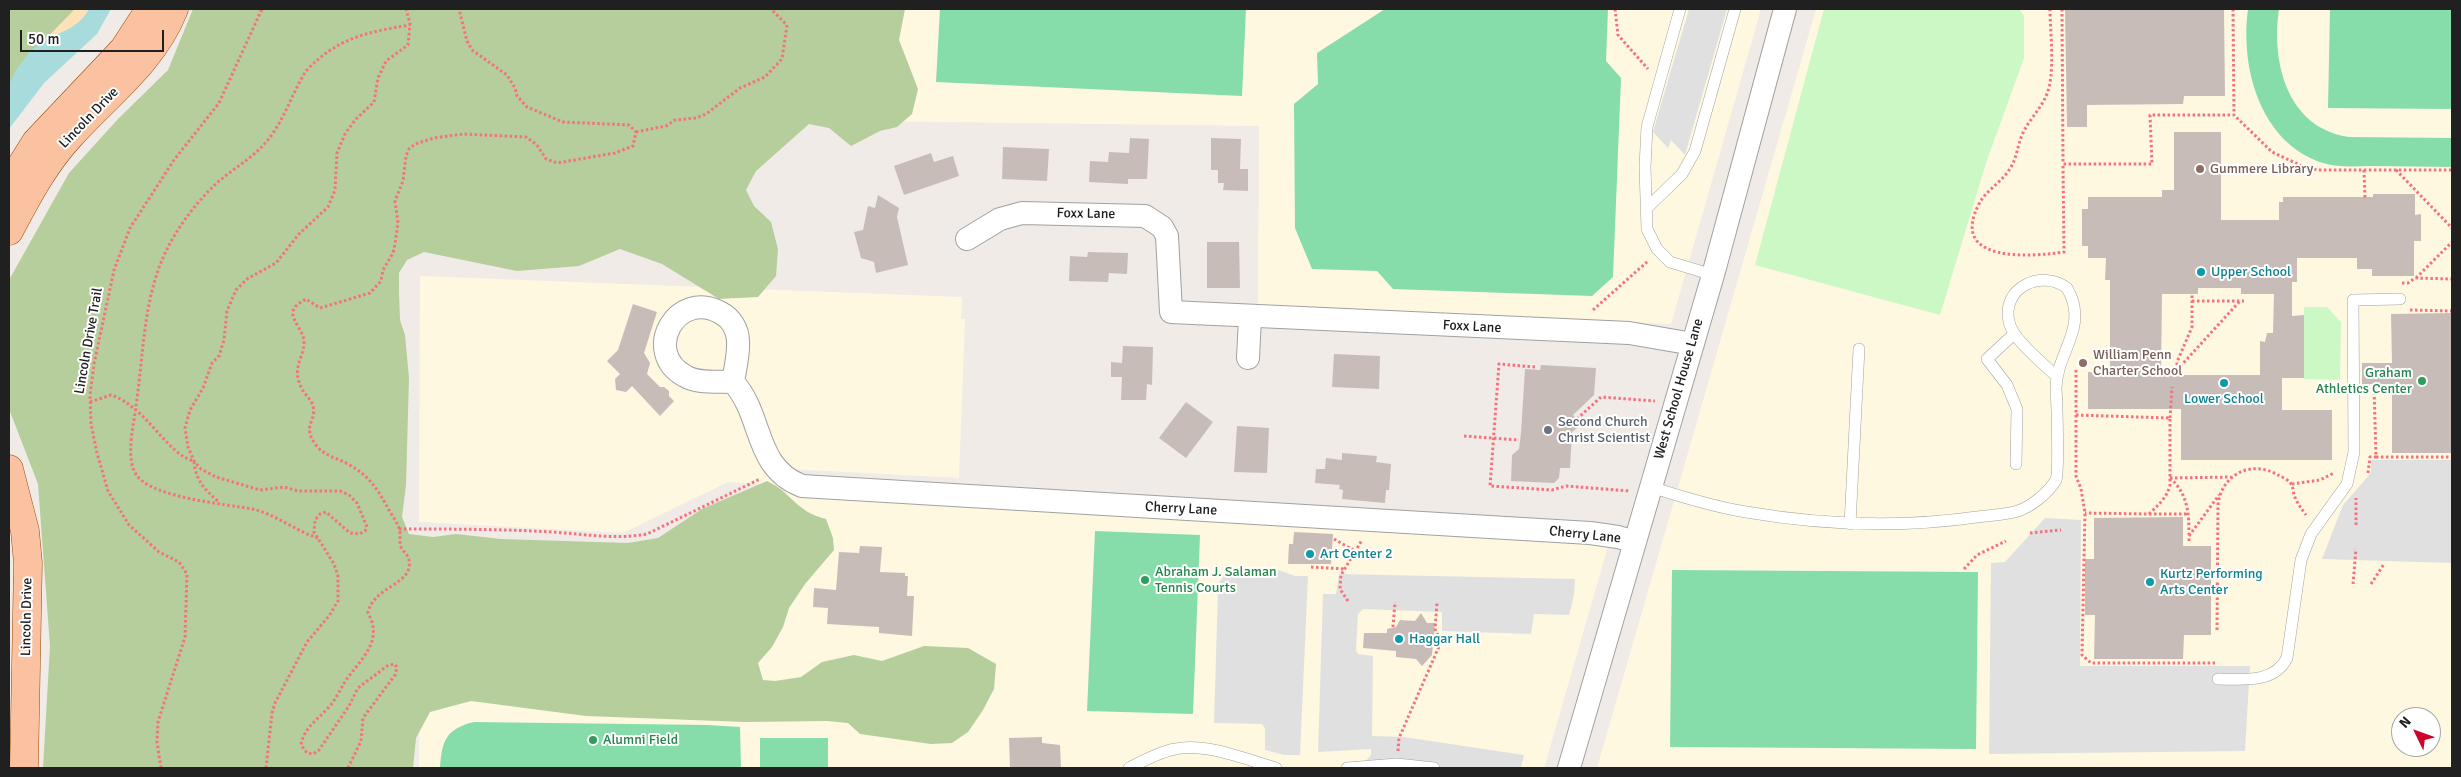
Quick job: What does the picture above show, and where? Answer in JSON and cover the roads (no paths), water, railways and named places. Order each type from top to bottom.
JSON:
[{"type":"main road","name":"Lincoln Drive","points":[[9,185],[36,142],[124,49],[150,9]]},
{"type":"main road","name":"Lincoln Drive","points":[[9,231],[47,164],[74,131],[142,64],[161,36],[174,9]]},
{"type":"main road","name":"Lincoln Drive","points":[[9,469],[25,531],[28,562],[24,768]]},
{"type":"street","name":"West School House Lane","points":[[1569,768],[1635,542],[1641,489],[1693,344],[1785,9]]},
{"type":"street","name":"Foxx Lane","points":[[968,239],[1000,219],[1022,213],[1145,216],[1162,227],[1167,236],[1170,312],[1250,318],[1629,333],[1693,344]]},
{"type":"street","points":[[1248,358],[1250,318]]},
{"type":"street","name":"Cherry Lane","points":[[733,382],[744,395],[764,450],[777,470],[794,483],[813,488],[1590,533],[1618,537],[1635,542]]},
{"type":"lane","points":[[1680,9],[1647,127],[1645,167],[1647,224],[1650,238],[1664,256],[1678,266],[1713,275]]},
{"type":"lane","points":[[1647,208],[1682,174],[1696,151],[1735,9]]},
{"type":"lane","points":[[1641,489],[1744,512],[1795,520],[1850,524],[1956,520],[2017,511],[2031,504],[2045,493],[2057,479],[2056,376],[2075,324],[2076,309],[2067,288],[2050,279],[2028,283],[2019,289],[2011,300],[2008,312],[2009,323],[2014,334],[2056,376]]},
{"type":"lane","points":[[2218,679],[2257,679],[2271,675],[2282,668],[2287,658],[2299,570],[2306,544],[2348,484],[2354,452],[2352,300],[2400,299]]},
{"type":"lane","points":[[2014,334],[1986,358],[2007,385],[2017,409],[2016,464]]},
{"type":"lane","points":[[1850,524],[1859,349]]},
{"type":"lane","points":[[1129,768],[1166,751],[1192,747],[1210,749],[1276,768]]},
{"type":"lane","points":[[1347,768],[1397,764],[1434,768]]},
{"type":"water","points":[[89,9],[111,9],[97,34],[44,83],[9,129],[8,91],[11,79],[19,66],[35,47],[76,24]]},
{"type":"place","name":"Gummere Library","points":[[2200,169]]},
{"type":"place","name":"Upper School","points":[[2201,272]]},
{"type":"place","name":"William Penn Charter School","points":[[2083,363]]},
{"type":"place","name":"Graham Athletics Center","points":[[2422,381]]},
{"type":"place","name":"Lower School","points":[[2224,383]]},
{"type":"place","name":"Second Church Christ Scientist","points":[[1548,430]]},
{"type":"place","name":"Art Center 2","points":[[1310,554]]},
{"type":"place","name":"Abraham J. Salaman Tennis Courts","points":[[1145,580]]},
{"type":"place","name":"Kurtz Performing Arts Center","points":[[2150,582]]},
{"type":"place","name":"Haggar Hall","points":[[1399,639]]},
{"type":"place","name":"Alumni Field","points":[[593,740]]}]
